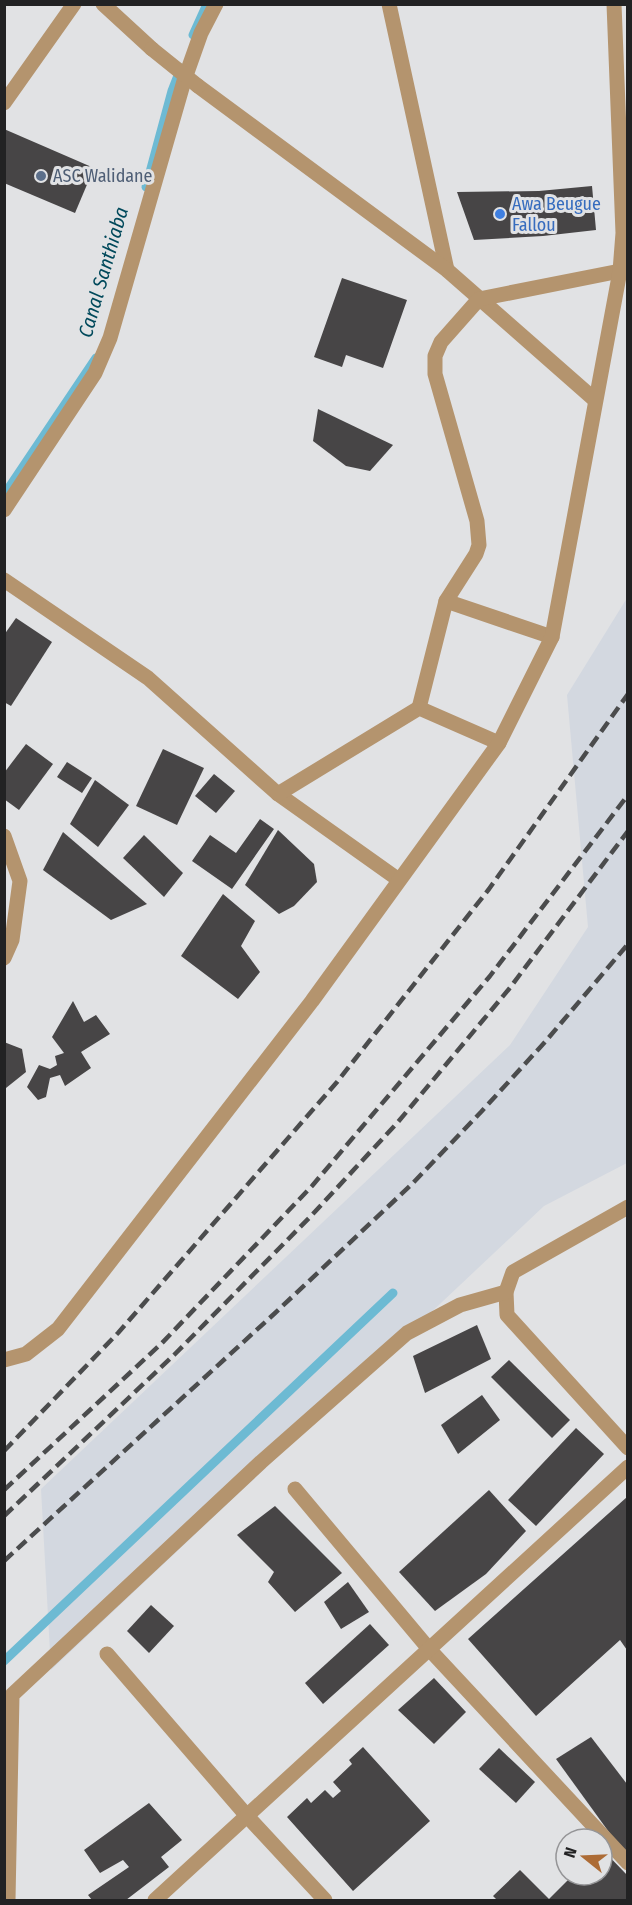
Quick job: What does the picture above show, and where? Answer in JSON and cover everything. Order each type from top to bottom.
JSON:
[{"type":"street","points":[[4,103],[74,4]]},
{"type":"street","points":[[103,4],[152,49],[198,86],[447,270],[595,400]]},
{"type":"street","points":[[4,510],[95,374],[110,338],[184,81],[201,33],[216,4]]},
{"type":"street","points":[[390,4],[447,270]]},
{"type":"street","points":[[4,1360],[26,1354],[58,1329],[312,1001],[499,743],[552,637],[625,234],[622,77],[614,4]]},
{"type":"street","points":[[278,794],[419,708],[447,602],[476,554],[479,545],[477,521],[435,374],[435,356],[441,342],[479,299],[620,271]]},
{"type":"street","points":[[4,580],[148,678],[278,794],[399,880]]},
{"type":"street","points":[[447,602],[552,637]]},
{"type":"street","points":[[419,708],[499,743]]},
{"type":"street","points":[[4,836],[20,881],[12,940],[4,958]]},
{"type":"street","points":[[627,1207],[513,1272],[506,1292],[507,1315],[627,1448]]},
{"type":"street","points":[[8,1900],[12,1695],[261,1462],[407,1333],[460,1305],[506,1292]]},
{"type":"street","points":[[155,1900],[627,1467]]},
{"type":"street","points":[[295,1489],[429,1649],[627,1863]]},
{"type":"street","points":[[107,1654],[247,1816],[325,1900]]},
{"type":"shaded area","points":[[627,598],[627,1163],[544,1206],[51,1670],[41,1489],[510,1045],[588,927],[567,695]]},
{"type":"building","points":[[4,129],[94,168],[75,213],[4,183]]},
{"type":"building","points":[[592,186],[596,230],[474,240],[457,192],[539,191]]},
{"type":"building","points":[[342,278],[407,300],[383,368],[346,355],[342,367],[314,357]]},
{"type":"building","points":[[318,409],[393,445],[370,471],[346,466],[313,441]]},
{"type":"building","points":[[16,618],[52,642],[11,706],[4,702],[4,635]]},
{"type":"building","points":[[26,744],[53,764],[19,810],[4,799],[4,773]]},
{"type":"building","points":[[163,749],[204,768],[177,825],[136,806]]},
{"type":"building","points":[[67,762],[92,778],[82,793],[57,777]]},
{"type":"building","points":[[214,774],[235,791],[216,813],[195,796]]},
{"type":"building","points":[[95,780],[129,805],[98,847],[70,824]]},
{"type":"building","points":[[260,819],[274,829],[232,889],[192,861],[210,835],[236,853]]},
{"type":"building","points":[[278,830],[314,864],[317,882],[294,906],[279,914],[245,885]]},
{"type":"building","points":[[63,832],[147,904],[111,920],[43,870]]},
{"type":"building","points":[[144,835],[183,873],[164,897],[123,858]]},
{"type":"building","points":[[223,894],[255,921],[241,946],[260,972],[238,999],[181,956]]},
{"type":"building","points":[[73,1001],[84,1022],[96,1015],[110,1034],[81,1052],[91,1068],[65,1086],[60,1075],[50,1078],[46,1097],[38,1100],[27,1087],[39,1065],[50,1069],[57,1065],[55,1056],[64,1053],[52,1037]]},
{"type":"building","points":[[4,1042],[22,1049],[26,1072],[6,1088]]},
{"type":"building","points":[[477,1325],[491,1359],[425,1393],[413,1356]]},
{"type":"building","points":[[509,1360],[570,1420],[552,1438],[491,1377]]},
{"type":"building","points":[[482,1395],[500,1420],[458,1454],[441,1425]]},
{"type":"building","points":[[576,1428],[604,1454],[536,1526],[508,1500]]},
{"type":"building","points":[[489,1490],[526,1531],[486,1574],[435,1611],[399,1572]]},
{"type":"building","points":[[627,1497],[627,1650],[620,1640],[536,1716],[468,1639]]},
{"type":"building","points":[[275,1506],[342,1573],[295,1612],[268,1582],[274,1572],[237,1535]]},
{"type":"building","points":[[348,1582],[369,1612],[341,1629],[324,1602]]},
{"type":"building","points":[[151,1605],[174,1626],[149,1653],[127,1631]]},
{"type":"building","points":[[370,1624],[389,1645],[323,1704],[305,1683]]},
{"type":"building","points":[[434,1678],[466,1712],[434,1744],[398,1710]]},
{"type":"building","points":[[591,1737],[627,1784],[627,1857],[614,1839],[614,1827],[605,1827],[556,1759]]},
{"type":"building","points":[[363,1747],[430,1821],[353,1891],[287,1817],[307,1798],[311,1803],[325,1790],[333,1798],[341,1791],[333,1782],[352,1764],[349,1760]]},
{"type":"building","points":[[499,1748],[535,1782],[516,1803],[479,1769]]},
{"type":"building","points":[[149,1803],[182,1840],[161,1857],[169,1867],[126,1900],[92,1900],[88,1895],[129,1867],[123,1860],[100,1873],[84,1850]]},
{"type":"building","points":[[614,1861],[627,1875],[627,1900],[497,1900],[493,1896],[520,1870],[549,1899],[561,1887],[614,1887]]},
{"type":"waterway","name":"Canal Santhiaba","points":[[193,35],[207,4]]},
{"type":"waterway","name":"Canal Santhiaba","points":[[146,187],[172,91],[181,68]]},
{"type":"waterway","name":"Canal Santhiaba","points":[[4,495],[96,358]]},
{"type":"waterway","points":[[4,1661],[393,1293]]},
{"type":"railway","points":[[4,1451],[118,1333],[337,1082],[489,889],[628,694]]},
{"type":"railway","points":[[4,1490],[162,1343],[312,1186],[490,976],[628,795]]},
{"type":"railway","points":[[4,1516],[174,1355],[311,1216],[398,1122],[509,989],[628,831]]},
{"type":"railway","points":[[4,1561],[274,1314],[412,1184],[545,1042],[628,944]]},
{"type":"place","name":"ASC Walidane","points":[[41,176]]},
{"type":"place","name":"Awa Beugue Fallou","points":[[500,214]]}]
